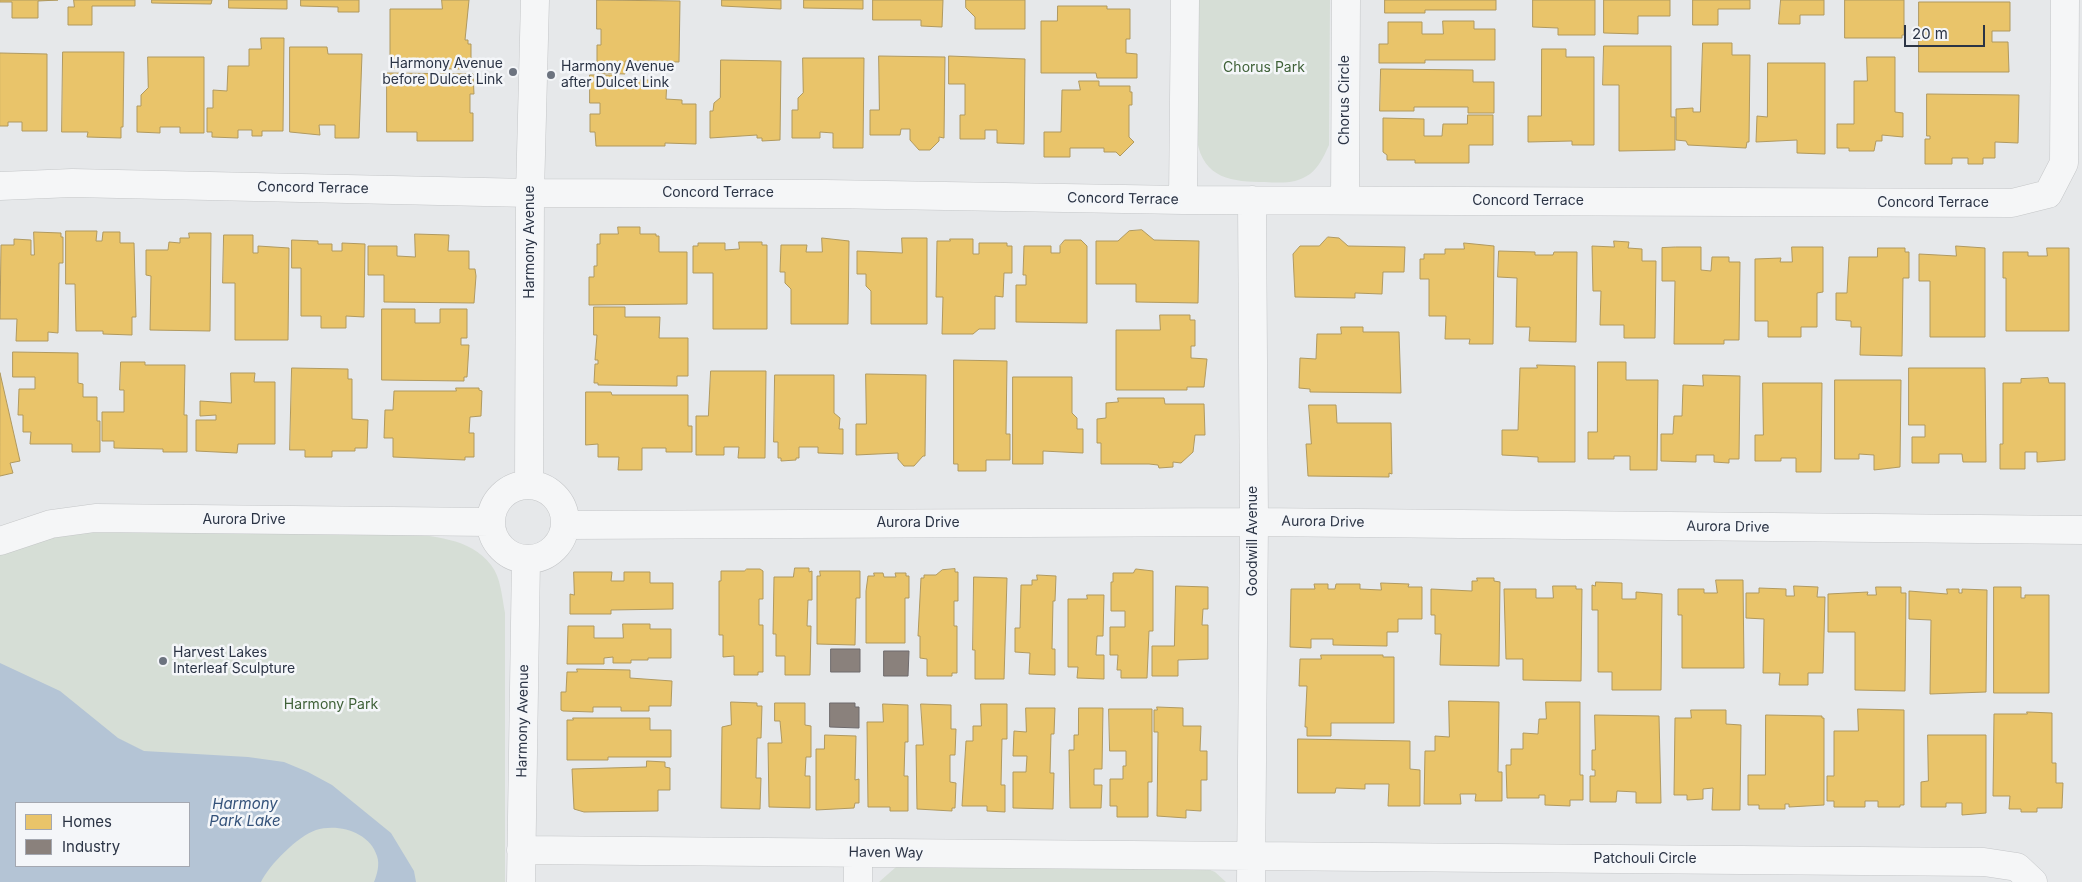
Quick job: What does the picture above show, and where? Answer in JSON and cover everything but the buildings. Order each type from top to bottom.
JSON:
[{"type":"street","name":"Harmony Avenue","points":[[529,484],[530,193],[535,0]]},
{"type":"street","points":[[1183,200],[1185,0]]},
{"type":"street","name":"Chorus Circle","points":[[1345,200],[1346,0]]},
{"type":"street","name":"Concord Terrace","points":[[0,186],[72,183],[530,193],[826,194],[1183,200],[2012,203],[2048,194],[2064,163],[2065,0]]},
{"type":"street","name":"Goodwill Avenue","points":[[1251,869],[1254,522],[1252,200]]},
{"type":"street","points":[[529,484],[544,488],[556,497],[563,510],[565,525],[561,539],[552,550],[540,557],[526,559],[512,556],[501,548],[493,536],[490,522],[493,507],[502,495],[514,487],[529,484]]},
{"type":"street","name":"Aurora Drive","points":[[0,541],[52,524],[95,518],[490,522]]},
{"type":"street","name":"Aurora Drive","points":[[565,525],[1254,522],[2082,530]]},
{"type":"street","name":"Harmony Avenue","points":[[521,882],[526,559]]},
{"type":"street","name":"Haven Way","points":[[521,850],[858,853],[1251,869]]},
{"type":"street","points":[[858,853],[858,882]]},
{"type":"street","name":"Patchouli Circle","points":[[1251,869],[1984,862],[2017,867],[2033,882]]},
{"type":"green space","name":"Chorus Park","points":[[1198,0],[1330,0],[1329,145],[1319,165],[1310,174],[1299,180],[1288,182],[1242,181],[1221,176],[1206,163],[1200,153],[1197,140]]},
{"type":"green space","name":"Harmony Park","points":[[64,530],[400,532],[450,540],[472,549],[491,565],[497,575],[501,588],[505,613],[505,882],[0,882],[0,553]]},
{"type":"green space","points":[[907,863],[1201,866],[1215,872],[1226,882],[879,882],[896,867]]},
{"type":"water","name":"Harmony Park Lake","points":[[0,663],[60,691],[118,738],[144,751],[248,757],[284,762],[308,772],[332,785],[391,833],[414,871],[416,882],[374,882],[378,862],[377,856],[368,841],[352,831],[325,828],[316,830],[301,838],[277,860],[261,882],[0,882]]},
{"type":"place","name":"Harmony Avenue before Dulcet Link","points":[[513,72]]},
{"type":"place","name":"Harmony Avenue after Dulcet Link","points":[[551,75]]},
{"type":"place","name":"Harvest Lakes Interleaf Sculpture","points":[[163,661]]}]
